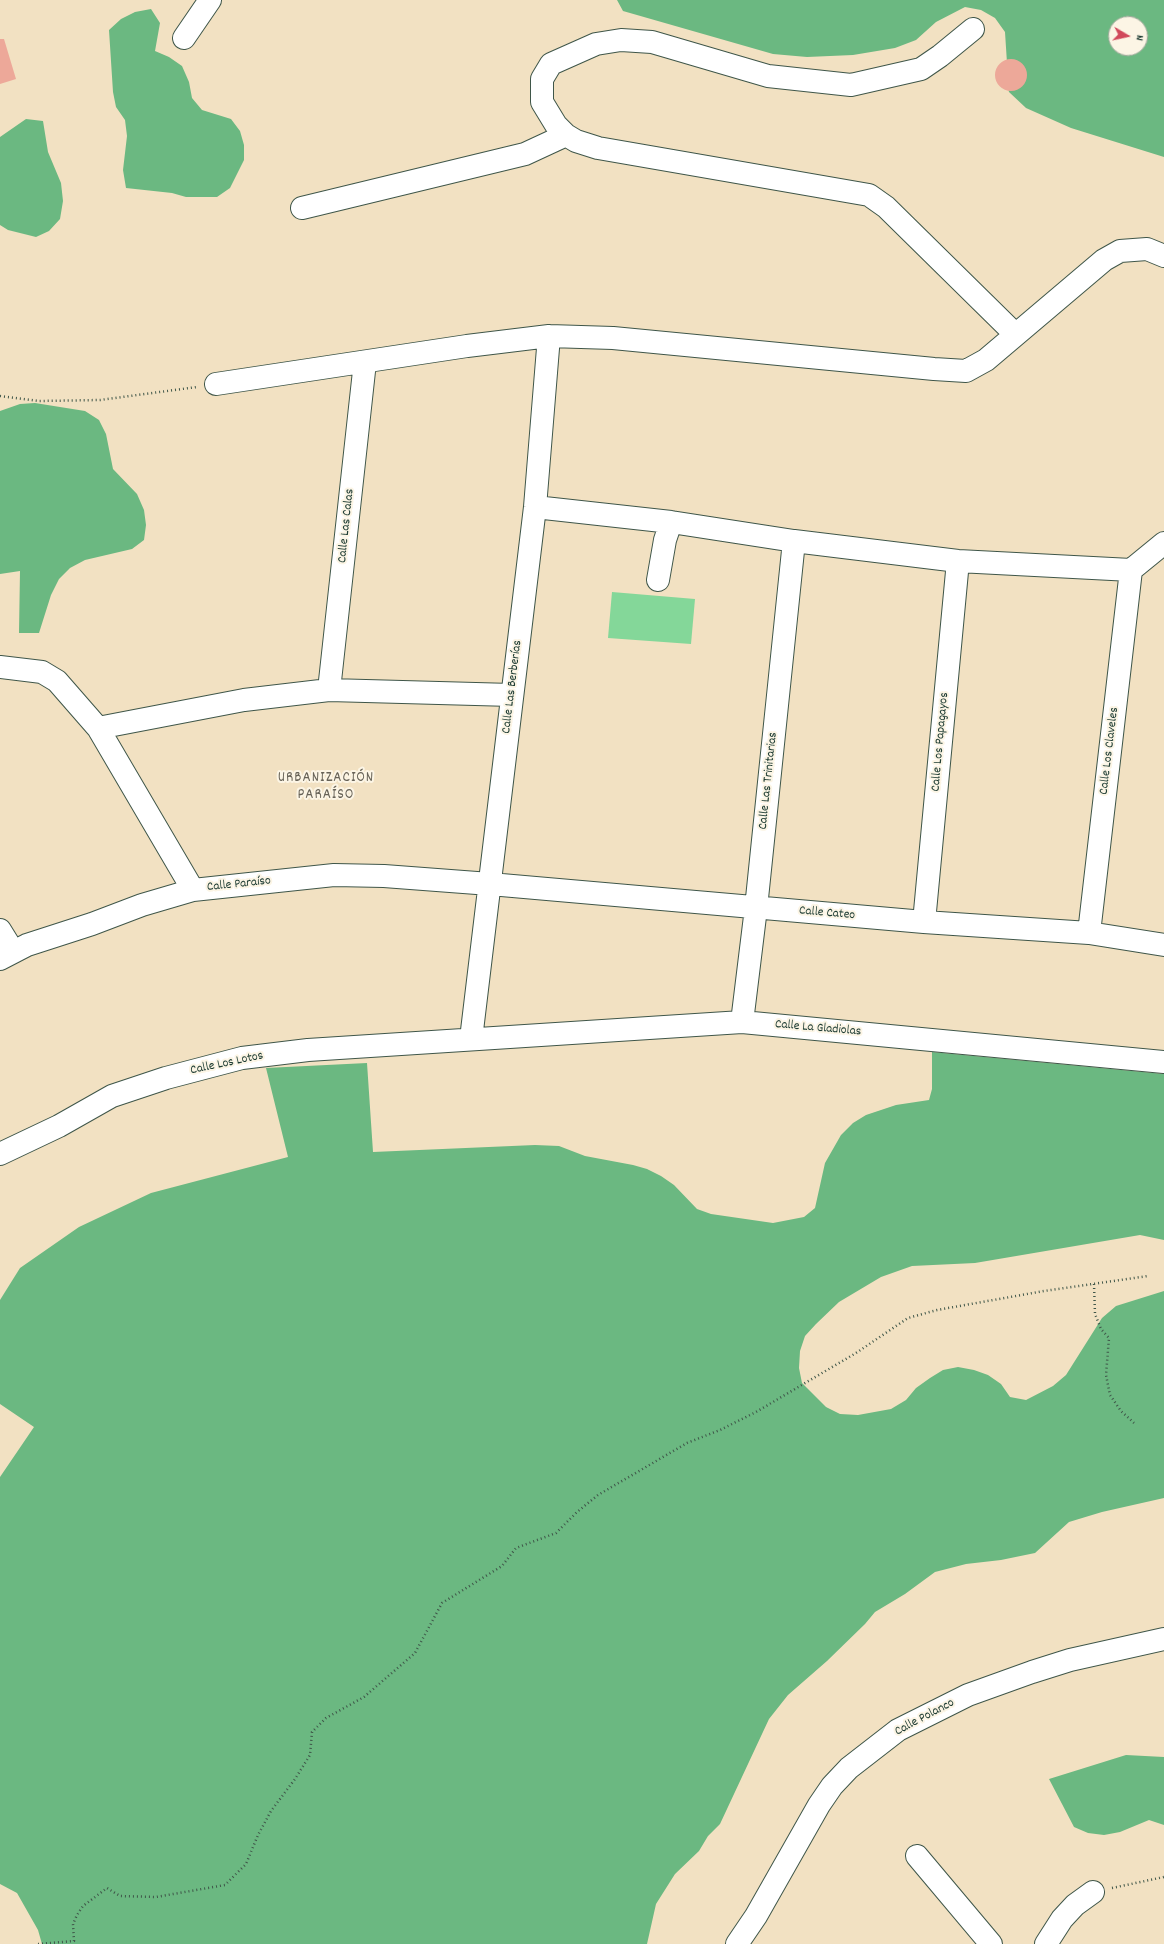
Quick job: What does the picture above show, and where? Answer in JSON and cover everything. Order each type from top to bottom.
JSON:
[{"type":"street","points":[[184,38],[210,0]]},
{"type":"street","points":[[973,29],[940,56],[921,69],[851,85],[768,76],[652,42],[621,40],[596,44],[551,64],[542,79],[542,102],[556,125],[566,135],[576,141],[598,148],[869,195],[886,207],[1015,334]]},
{"type":"street","points":[[302,208],[525,154],[566,135]]},
{"type":"street","points":[[216,384],[549,336],[613,338],[953,371],[966,370],[986,360],[1104,260],[1120,250],[1147,249],[1164,256]]},
{"type":"street","name":"Calle Las Berberías","points":[[472,1039],[535,507],[549,336]]},
{"type":"street","name":"Calle Las Calas","points":[[329,690],[365,362]]},
{"type":"street","points":[[535,507],[671,522],[794,541],[958,561],[1131,570],[1164,543]]},
{"type":"street","points":[[658,580],[665,540],[671,522]]},
{"type":"street","name":"Calle Las Trinitarias","points":[[742,1022],[756,908],[794,541]]},
{"type":"street","name":"Calle Los Papagayos","points":[[924,922],[958,561]]},
{"type":"street","name":"Calle Los Claveles","points":[[1089,933],[1131,570]]},
{"type":"street","points":[[0,667],[42,672],[57,681],[98,728],[193,890]]},
{"type":"street","points":[[98,728],[244,700],[329,690],[512,695]]},
{"type":"street","name":"Calle Paraíso","points":[[7,955],[142,905],[193,890],[334,875],[384,876],[490,884]]},
{"type":"street","name":"Calle Cateo","points":[[490,884],[924,922],[1089,933],[1164,945]]},
{"type":"street","points":[[0,930],[7,955]]},
{"type":"street","name":"Calle La Gladiolas","points":[[472,1039],[742,1022],[1164,1062]]},
{"type":"street","name":"Calle Los Lotos","points":[[0,1154],[59,1126],[112,1096],[166,1078],[242,1058],[308,1050],[472,1039]]},
{"type":"street","name":"Calle Polanco","points":[[737,1944],[756,1916],[819,1805],[832,1786],[849,1768],[898,1730],[968,1696],[1032,1672],[1070,1660],[1164,1639]]},
{"type":"street","points":[[916,1856],[990,1944]]},
{"type":"street","points":[[1046,1944],[1075,1905],[1093,1892]]},
{"type":"path","points":[[0,392],[2,396],[39,400],[100,400],[216,384]]},
{"type":"path","points":[[38,1944],[74,1941],[73,1924],[82,1906],[107,1888],[120,1896],[156,1897],[225,1885],[246,1864],[271,1811],[295,1779],[310,1755],[312,1732],[326,1718],[364,1696],[415,1652],[442,1604],[502,1566],[516,1548],[556,1533],[577,1512],[598,1495],[688,1443],[720,1430],[756,1412],[856,1352],[908,1318],[937,1310],[1148,1276]]},
{"type":"path","points":[[1094,1284],[1095,1314],[1100,1330],[1109,1338],[1106,1375],[1110,1395],[1121,1411],[1134,1423]]},
{"type":"path","points":[[1093,1892],[1164,1877]]},
{"type":"green space","points":[[617,0],[1164,0],[1164,157],[1071,128],[1026,108],[1009,92],[1005,78],[1007,63],[1005,32],[995,18],[981,10],[965,7],[936,22],[916,40],[895,48],[853,55],[807,57],[773,54],[623,11]]},
{"type":"green space","points":[[151,9],[160,23],[155,51],[169,57],[182,66],[189,82],[192,98],[202,110],[231,119],[240,131],[244,145],[244,160],[230,188],[217,197],[186,197],[172,193],[126,188],[123,170],[127,136],[125,120],[116,107],[113,92],[109,30],[121,19],[135,12]]},
{"type":"green space","points":[[26,119],[43,121],[48,152],[61,183],[63,201],[60,219],[49,231],[36,237],[8,230],[0,225],[0,137]]},
{"type":"green space","points":[[35,403],[85,411],[99,420],[106,434],[113,469],[137,494],[144,510],[146,525],[144,540],[132,549],[85,560],[70,568],[59,579],[51,595],[39,633],[19,633],[20,571],[0,574],[0,411],[20,404]]},
{"type":"green space","points":[[612,592],[695,599],[691,644],[608,638]]},
{"type":"green space","points":[[932,1052],[1164,1074],[1164,1240],[1140,1235],[975,1263],[912,1266],[881,1277],[839,1302],[805,1336],[800,1351],[799,1368],[802,1383],[826,1407],[840,1414],[858,1415],[891,1409],[906,1400],[916,1388],[930,1378],[943,1370],[958,1367],[974,1370],[988,1375],[1001,1384],[1010,1397],[1026,1400],[1053,1386],[1066,1375],[1102,1318],[1116,1306],[1164,1291],[1164,1498],[1102,1512],[1069,1522],[1035,1553],[1001,1560],[966,1564],[935,1572],[905,1594],[875,1612],[865,1624],[827,1661],[788,1695],[769,1719],[720,1824],[708,1836],[699,1851],[675,1874],[656,1904],[647,1944],[42,1944],[38,1930],[17,1893],[0,1884],[0,1477],[34,1427],[0,1404],[0,1300],[20,1268],[79,1227],[151,1193],[288,1157],[266,1068],[367,1063],[373,1152],[535,1145],[559,1146],[585,1156],[647,1169],[674,1185],[697,1209],[711,1214],[773,1223],[804,1217],[815,1208],[825,1163],[841,1135],[853,1123],[866,1115],[896,1105],[929,1100],[932,1089]]},
{"type":"green space","points":[[1126,1755],[1164,1757],[1164,1825],[1149,1820],[1120,1832],[1104,1835],[1088,1833],[1074,1827],[1049,1779]]},
{"type":"building","points":[[0,39],[4,39],[16,79],[0,84]]},
{"type":"building","points":[[1011,59],[1022,64],[1027,75],[1022,86],[1011,91],[1000,86],[995,75],[1000,64]]},
{"type":"district","name":"URBANIZACIÓN PARAÍSO","points":[[326,788]]}]
